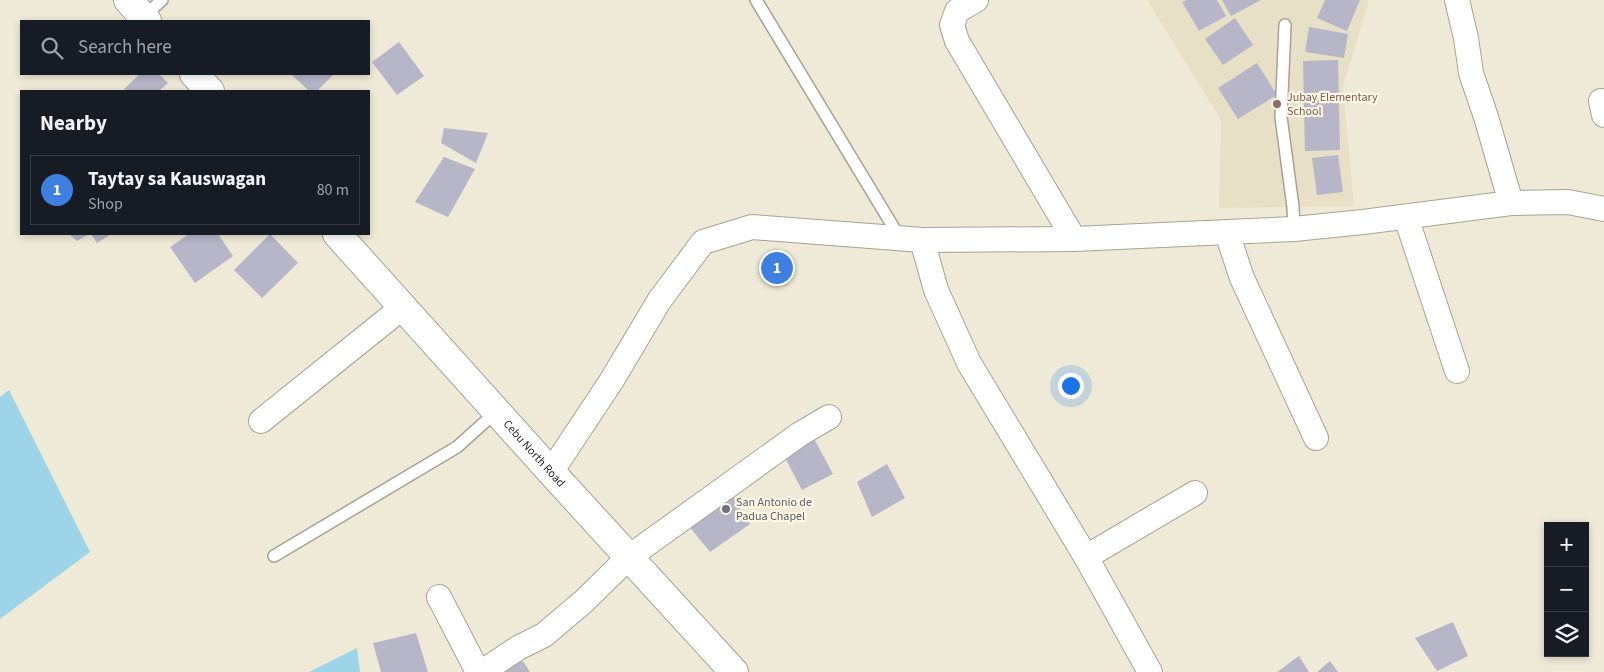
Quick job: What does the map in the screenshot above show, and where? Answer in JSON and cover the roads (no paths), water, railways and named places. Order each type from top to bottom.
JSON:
[{"type":"highway","points":[[195,75],[209,90]]},
{"type":"highway","name":"Cebu North Road","points":[[338,235],[550,472],[734,672]]},
{"type":"street","points":[[976,0],[957,11],[952,25],[957,41],[1074,239]]},
{"type":"street","points":[[1457,0],[1466,38],[1471,73],[1511,203]]},
{"type":"street","points":[[550,472],[612,380],[659,301],[703,242],[752,227],[911,239],[1074,239],[1294,229],[1511,203],[1568,202],[1604,209]]},
{"type":"street","points":[[1406,217],[1457,371]]},
{"type":"street","points":[[1227,233],[1242,278],[1316,438]]},
{"type":"street","points":[[911,239],[969,363],[1086,557],[1150,672]]},
{"type":"street","points":[[261,421],[403,307]]},
{"type":"street","points":[[482,672],[518,648],[544,635],[583,602],[629,557],[800,434],[829,416]]},
{"type":"street","points":[[1086,557],[1195,493]]},
{"type":"street","points":[[439,597],[478,672]]},
{"type":"lane","points":[[756,0],[911,239]]},
{"type":"lane","points":[[1285,25],[1281,117],[1293,207],[1294,229]]},
{"type":"lane","points":[[274,556],[457,447],[496,412]]},
{"type":"water","points":[[9,390],[90,552],[0,619],[0,397]]},
{"type":"water","points":[[357,648],[360,672],[309,672]]},
{"type":"place","name":"Jubay Elementary School","points":[[1277,104]]},
{"type":"place","name":"Taytay sa Kauswagan","points":[[777,268]]},
{"type":"place","name":"San Antonio de Padua Chapel","points":[[726,509]]}]
